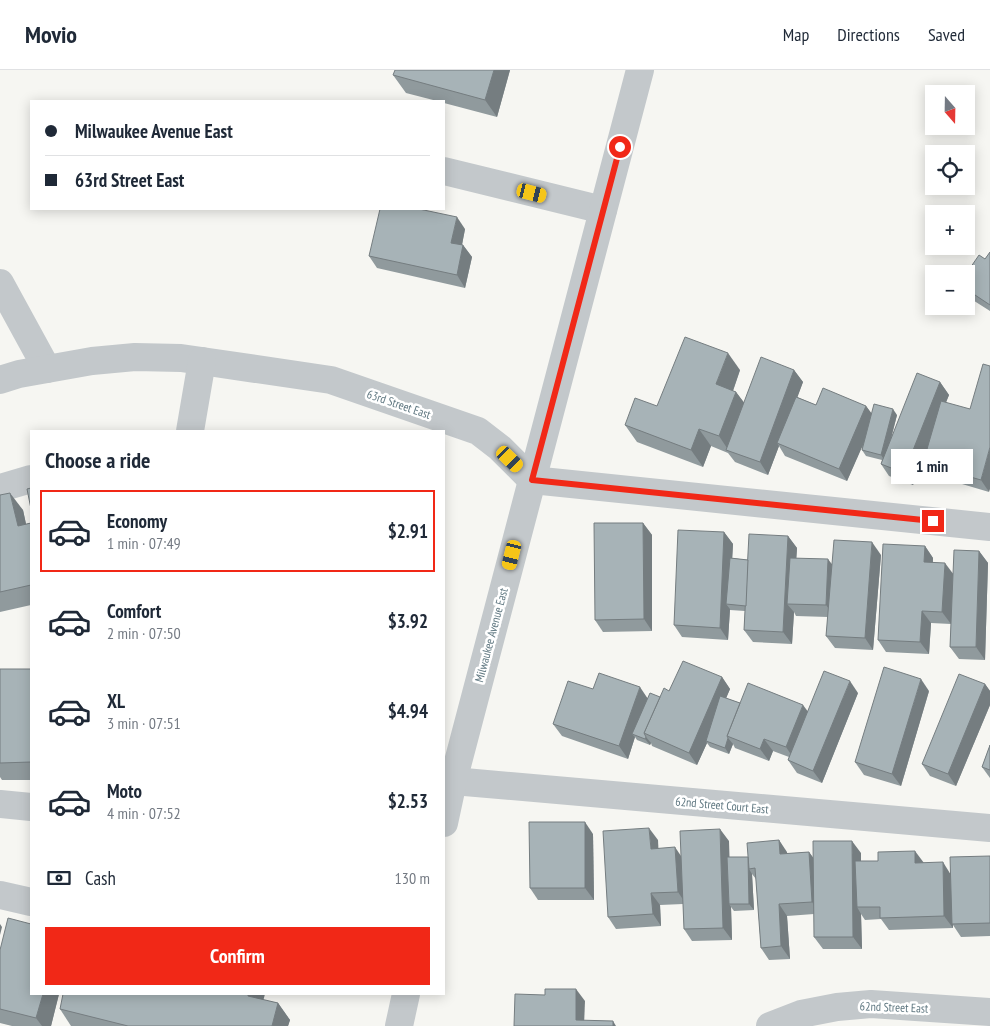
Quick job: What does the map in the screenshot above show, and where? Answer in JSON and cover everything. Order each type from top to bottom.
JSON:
[{"type":"street","name":"Milwaukee Avenue East","points":[[445,818],[453,781],[640,70]]},
{"type":"street","points":[[445,171],[603,210]]},
{"type":"street","points":[[0,283],[47,369]]},
{"type":"street","name":"63rd Street East","points":[[0,380],[92,361],[135,357],[180,358],[331,380],[478,431],[500,448],[532,480]]},
{"type":"street","points":[[190,430],[202,361]]},
{"type":"street","points":[[0,488],[30,479]]},
{"type":"street","points":[[532,480],[990,527]]},
{"type":"street","name":"62nd Street Court East","points":[[453,781],[990,828]]},
{"type":"street","points":[[0,804],[30,807]]},
{"type":"street","points":[[0,895],[30,902]]},
{"type":"street","points":[[400,1026],[406,995]]},
{"type":"street","name":"62nd Street East","points":[[770,1026],[801,1014],[837,1007],[871,1004],[990,1012]]},
{"type":"building","points":[[395,70],[494,70],[485,100],[393,75]]},
{"type":"building","points":[[380,210],[424,210],[457,217],[451,243],[463,245],[457,275],[369,256]]},
{"type":"building","points":[[990,252],[990,305],[975,295],[975,265],[972,265],[979,255],[985,259]]},
{"type":"building","points":[[685,337],[728,353],[716,384],[736,392],[719,436],[699,429],[691,450],[625,425],[635,398],[657,406]]},
{"type":"building","points":[[761,357],[794,370],[760,462],[726,450]]},
{"type":"building","points":[[983,364],[990,366],[990,447],[981,480],[953,472],[957,458],[927,449],[941,401],[970,409]]},
{"type":"building","points":[[917,373],[940,382],[904,473],[881,464]]},
{"type":"building","points":[[823,388],[866,406],[839,469],[777,443],[796,397],[816,405]]},
{"type":"building","points":[[874,404],[893,409],[881,455],[862,450]]},
{"type":"building","points":[[30,488],[30,504],[27,489]]},
{"type":"building","points":[[10,493],[18,526],[30,523],[30,585],[0,592],[0,495]]},
{"type":"building","points":[[594,523],[643,523],[644,619],[595,620]]},
{"type":"building","points":[[678,530],[724,532],[720,628],[674,625]]},
{"type":"building","points":[[749,534],[788,536],[783,632],[744,630]]},
{"type":"building","points":[[834,540],[872,542],[865,638],[826,636]]},
{"type":"building","points":[[883,544],[925,546],[924,562],[945,563],[942,612],[922,611],[920,642],[878,640]]},
{"type":"building","points":[[954,550],[979,551],[976,647],[950,647]]},
{"type":"building","points":[[730,558],[748,560],[746,606],[726,604]]},
{"type":"building","points":[[790,558],[828,559],[826,605],[787,604]]},
{"type":"building","points":[[683,661],[722,677],[689,753],[644,733],[664,688],[669,691]]},
{"type":"building","points":[[884,667],[921,679],[892,774],[855,762]]},
{"type":"building","points":[[0,669],[30,669],[30,762],[0,763]]},
{"type":"building","points":[[824,671],[850,681],[813,771],[788,760]]},
{"type":"building","points":[[599,673],[640,687],[619,746],[553,724],[568,681],[593,689]]},
{"type":"building","points":[[959,674],[985,684],[948,774],[922,764]]},
{"type":"building","points":[[748,683],[803,705],[786,747],[764,739],[760,749],[727,736]]},
{"type":"building","points":[[650,693],[660,697],[644,733],[645,739],[632,734]]},
{"type":"building","points":[[720,696],[740,703],[727,736],[725,748],[706,741]]},
{"type":"building","points":[[990,745],[990,770],[982,767]]},
{"type":"building","points":[[529,822],[585,822],[585,888],[530,888]]},
{"type":"building","points":[[649,828],[651,849],[675,847],[678,892],[651,893],[653,914],[608,917],[603,831]]},
{"type":"building","points":[[720,829],[723,928],[684,929],[680,831]]},
{"type":"building","points":[[779,840],[780,854],[809,852],[812,902],[779,904],[781,946],[761,948],[755,868],[749,869],[747,843]]},
{"type":"building","points":[[813,841],[852,841],[853,937],[814,937]]},
{"type":"building","points":[[915,851],[915,863],[943,862],[944,916],[880,918],[880,907],[857,907],[855,861],[878,861],[878,852]]},
{"type":"building","points":[[990,856],[990,923],[952,924],[950,857]]},
{"type":"building","points":[[727,857],[748,857],[749,904],[729,904]]},
{"type":"building","points":[[8,918],[30,924],[30,995],[43,995],[36,1018],[0,1009],[0,950]]},
{"type":"building","points":[[545,989],[576,989],[576,1020],[613,1021],[613,1026],[514,1026],[515,994],[545,995]]},
{"type":"building","points":[[63,995],[248,995],[278,1003],[272,1026],[128,1026],[60,1009]]},
{"type":"route","points":[[620,147],[532,480],[933,521]]}]
